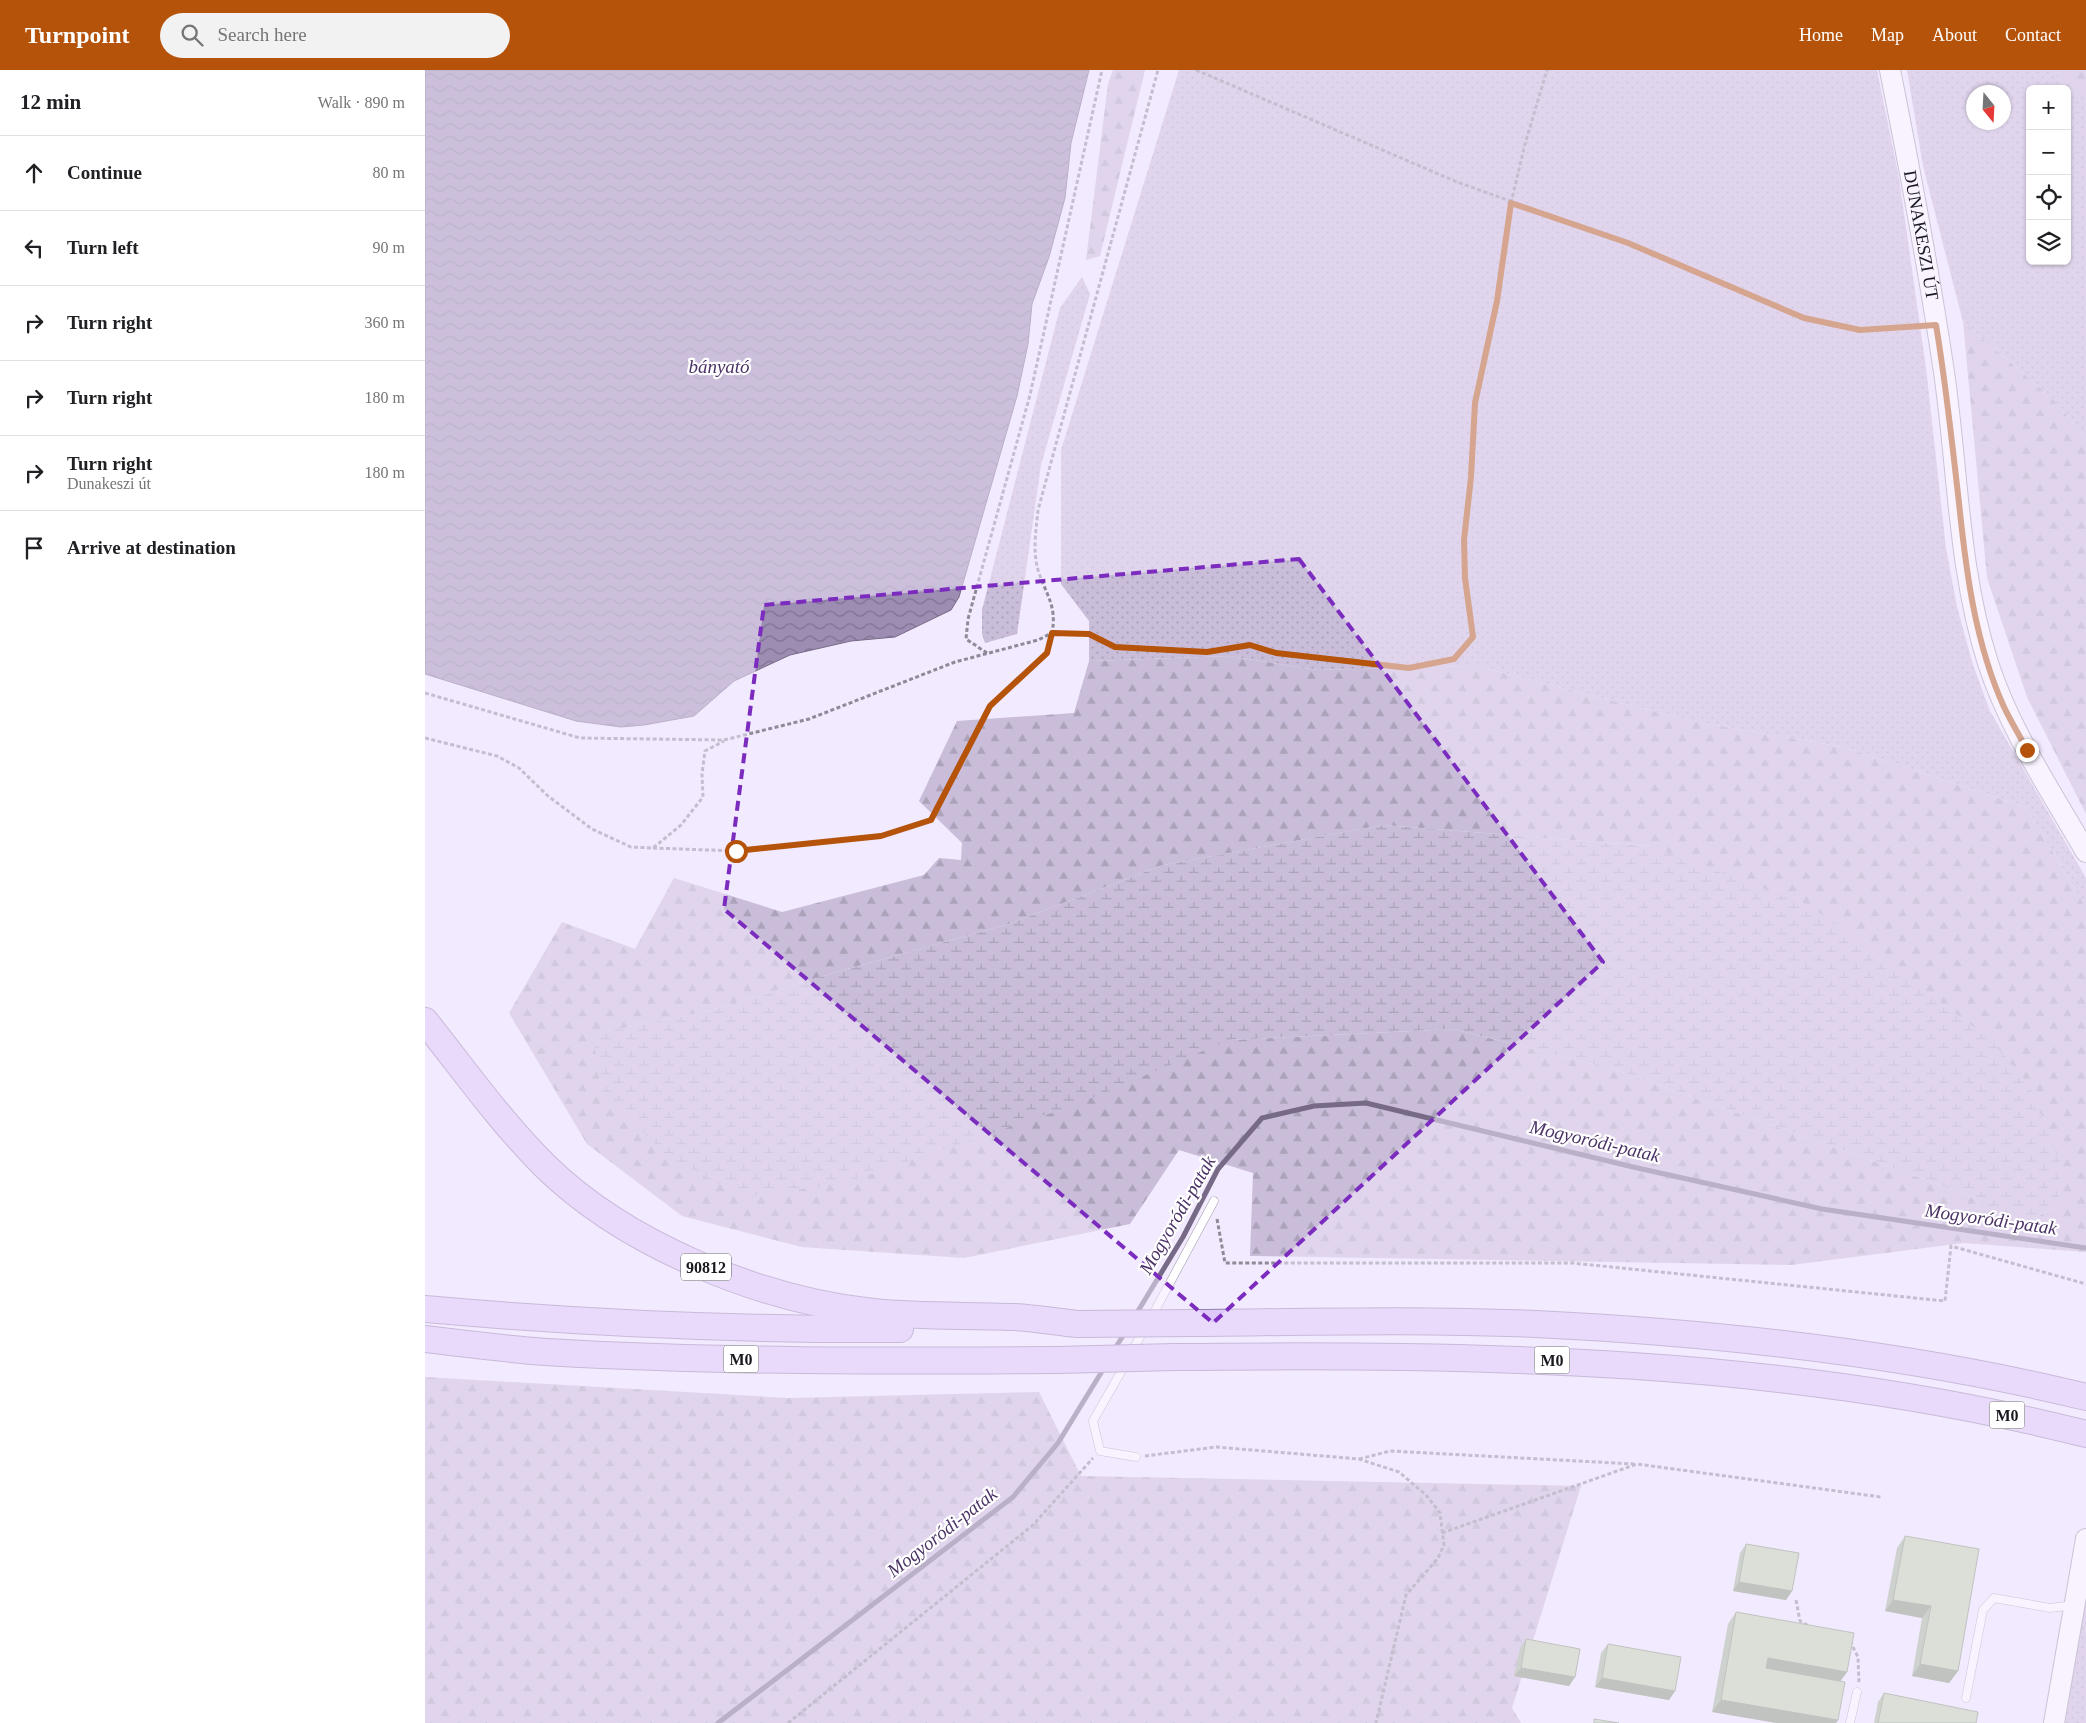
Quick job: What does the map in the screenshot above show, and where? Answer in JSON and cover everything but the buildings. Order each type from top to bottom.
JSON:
[{"type":"highway","name":"90812","points":[[425,1021],[504,1120],[544,1164],[576,1193],[612,1220],[665,1250],[761,1287],[823,1303],[873,1312],[1015,1317],[1078,1324]]},
{"type":"highway","name":"M0","points":[[425,1309],[547,1320],[703,1327],[970,1329],[1078,1324],[1537,1324],[1722,1337],[1927,1363],[2086,1397]]},
{"type":"highway","name":"M0","points":[[425,1340],[544,1352],[691,1359],[888,1361],[1337,1356],[1616,1364],[1766,1376],[1927,1400],[2026,1419],[2086,1434]]},
{"type":"street","name":"DUNAKESZI ÚT","points":[[1890,70],[1944,373],[1973,608],[1988,662],[2004,706],[2086,852]]},
{"type":"street","points":[[2054,1723],[2086,1539]]},
{"type":"lane","points":[[1136,1457],[1100,1450],[1093,1420],[1214,1201]]},
{"type":"lane","points":[[1966,1698],[1983,1610],[1995,1598],[2050,1608],[2074,1605]]},
{"type":"lane","points":[[1850,1723],[1857,1692]]},
{"type":"path","points":[[987,654],[966,639],[968,619],[1030,395],[1102,70]]},
{"type":"path","points":[[425,738],[497,756],[519,768],[549,796],[592,829],[631,848],[736,851],[881,836],[931,820],[990,706],[1047,653],[1055,618],[1050,597],[1038,572],[1034,548],[1038,510],[1158,70]]},
{"type":"path","points":[[1196,70],[1457,182],[1511,203],[1628,243],[1804,318],[1860,330],[1936,325]]},
{"type":"path","points":[[425,693],[580,738],[724,740],[809,720],[955,662],[1038,640],[1052,633],[1089,634],[1115,647],[1207,652],[1250,645],[1276,653],[1409,668],[1454,659],[1473,637],[1465,578],[1464,540],[1471,477],[1475,403],[1497,301],[1511,203],[1525,144],[1547,70]]},
{"type":"path","points":[[653,848],[681,825],[703,797],[702,774],[705,751],[724,740]]},
{"type":"path","points":[[1214,1201],[1225,1264],[1572,1263],[1945,1301],[1951,1246],[2086,1284]]},
{"type":"path","points":[[1136,1457],[1216,1447],[1359,1459],[1399,1472],[1426,1495],[1440,1513],[1444,1545],[1438,1558],[1406,1595],[1376,1723]]},
{"type":"path","points":[[787,1723],[1033,1525],[1100,1450]]},
{"type":"path","points":[[1359,1459],[1390,1451],[1637,1464],[1881,1497]]},
{"type":"path","points":[[1441,1533],[1637,1464]]},
{"type":"path","points":[[1796,1600],[1800,1621],[1813,1628]]},
{"type":"path","points":[[1841,1638],[1849,1640],[1858,1657],[1859,1679],[1857,1692]]},
{"type":"highlighted area","points":[[1299,559],[1603,962],[1213,1323],[724,909],[764,605]]},
{"type":"green space","points":[[1113,70],[1145,70],[1100,256],[1086,260],[1108,84]]},
{"type":"green space","points":[[1179,70],[1877,70],[1899,178],[1926,368],[1946,548],[1957,607],[1973,665],[1990,711],[2086,878],[2086,908],[2026,807],[1843,747],[1692,721],[1476,666],[1317,670],[1229,656],[1089,661],[1089,621],[1061,584],[1061,450]]},
{"type":"green space","points":[[1907,70],[2054,70],[2056,77],[2065,85],[2026,85],[2026,265],[2071,265],[2071,90],[2086,103],[2086,438],[2052,398],[1963,322],[1923,166]]},
{"type":"green space","points":[[2054,70],[2086,70],[2086,103],[2071,90],[2071,85],[2065,85],[2056,77]]},
{"type":"green space","points":[[1082,277],[1090,294],[1041,465],[1017,634],[985,643],[982,634],[982,610],[1060,308]]},
{"type":"green space","points":[[1963,322],[2052,398],[2086,438],[2086,814],[2027,697],[1987,578]]},
{"type":"green space","points":[[1229,656],[1317,670],[1476,666],[1692,721],[1843,747],[2026,807],[2086,908],[2086,1252],[1964,1243],[1791,1265],[1250,1256],[1253,1173],[1179,1150],[1130,1224],[964,1258],[802,1247],[682,1216],[587,1144],[509,1013],[562,922],[635,949],[674,878],[782,912],[924,875],[939,858],[961,860],[962,843],[919,801],[957,721],[1074,713],[1089,661]],"holes":[[[1383,825],[1649,846],[2059,1206],[2014,1228],[1988,1220],[1974,1198],[1907,1173],[1616,1070],[1453,1029],[1229,1040],[594,1034],[709,1011],[830,974],[1009,924],[1163,865]]]},
{"type":"green space","points":[[1383,825],[1649,846],[1809,905],[1990,1039],[2029,1085],[2061,1164],[2059,1206],[2014,1228],[1988,1220],[1974,1198],[1907,1173],[1616,1070],[1453,1029],[1229,1040],[1075,1105],[844,1183],[743,1197],[667,1156],[601,1090],[593,1034],[709,1011],[830,974],[1009,924],[1163,865]]},
{"type":"green space","points":[[425,1377],[788,1398],[1039,1392],[1081,1476],[1581,1486],[1512,1708],[1521,1723],[425,1723]]},
{"type":"green space","points":[[2086,1581],[2086,1723],[2063,1723]]},
{"type":"water","name":"bányató","points":[[425,70],[1089,70],[1071,143],[1065,198],[1049,257],[1032,304],[1028,344],[1017,396],[959,597],[951,610],[895,637],[851,641],[790,655],[734,681],[694,716],[644,725],[621,727],[576,721],[425,674]]},
{"type":"waterway","name":"Mogyoródi-patak","points":[[1135,1316],[1183,1237],[1218,1169],[1262,1118],[1314,1106],[1366,1103],[1633,1167],[1822,1209],[2086,1248]]},
{"type":"waterway","name":"Mogyoródi-patak","points":[[1114,1350],[1126,1331]]},
{"type":"waterway","name":"Mogyoródi-patak","points":[[718,1723],[1013,1497],[1058,1443],[1104,1368]]},
{"type":"route","points":[[736,851],[881,836],[931,820],[990,706],[1047,653],[1052,633],[1089,634],[1115,647],[1207,652],[1250,645],[1276,653],[1409,668],[1454,659],[1473,637],[1465,578],[1464,540],[1471,477],[1475,403],[1497,301],[1511,203],[1628,243],[1804,318],[1860,330],[1936,325],[1944,373],[1973,608],[1988,662],[2004,706],[2027,750]]}]
